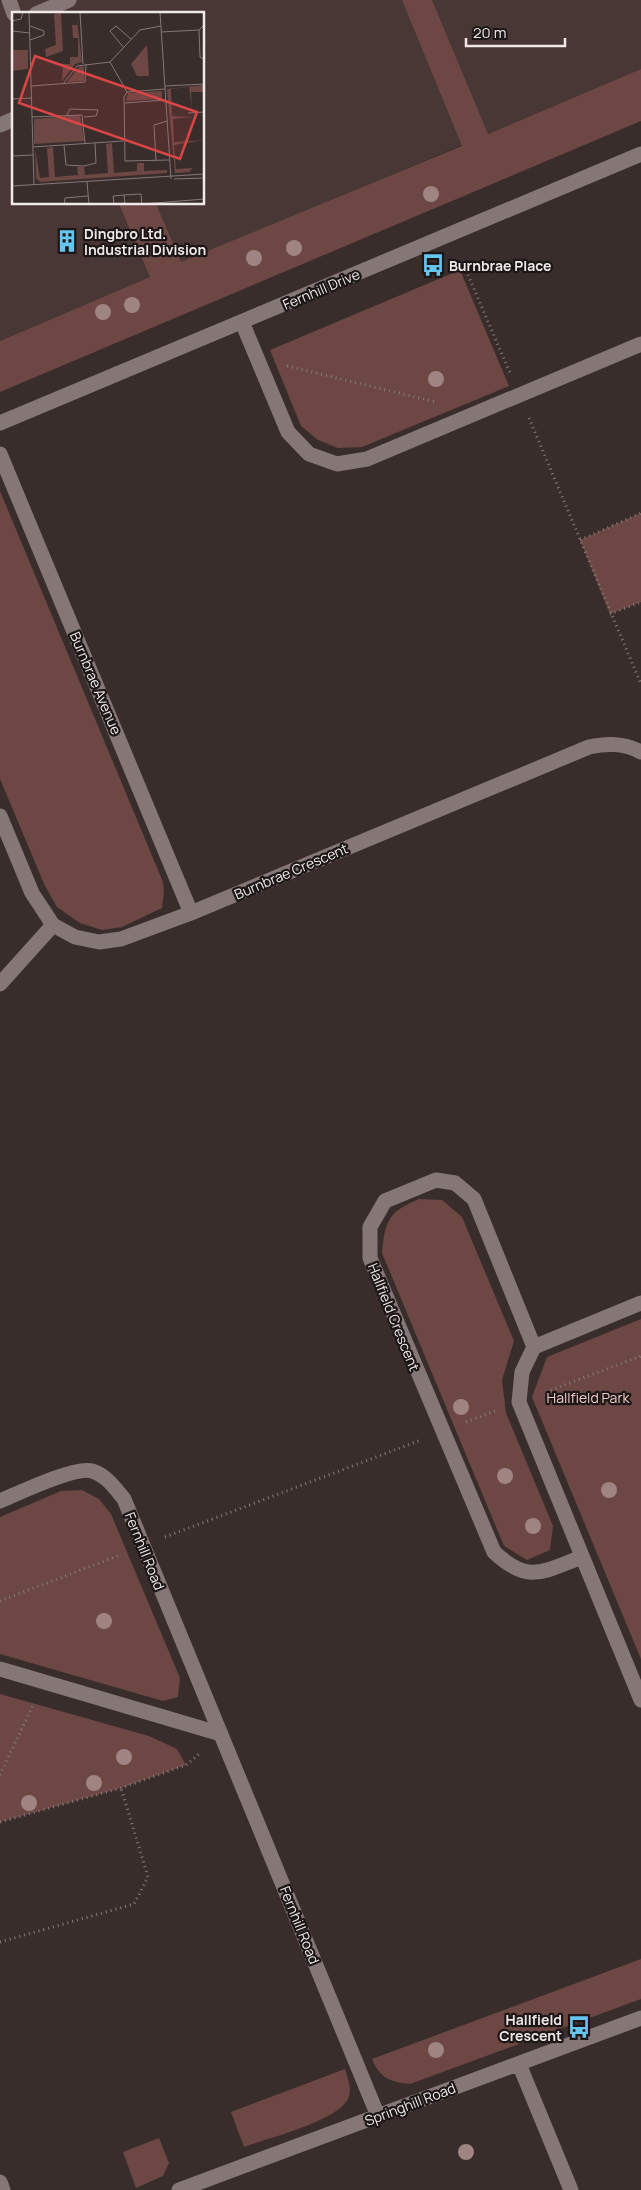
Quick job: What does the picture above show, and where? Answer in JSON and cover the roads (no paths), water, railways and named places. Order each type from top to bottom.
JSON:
[{"type":"street","points":[[8,0],[13,12]]},
{"type":"street","points":[[41,12],[69,0]]},
{"type":"street","points":[[0,125],[12,120]]},
{"type":"street","name":"Fernhill Drive","points":[[0,423],[641,154]]},
{"type":"street","points":[[242,322],[288,432],[309,454],[337,464],[367,459],[641,344]]},
{"type":"street","name":"Burnbrae Avenue","points":[[0,454],[191,913]]},
{"type":"street","name":"Burnbrae Crescent","points":[[52,925],[75,937],[99,942],[121,939],[191,913],[589,747],[605,743],[619,744],[641,752]]},
{"type":"street","points":[[0,816],[32,892],[52,925],[0,984]]},
{"type":"street","name":"Hallfield Crescent","points":[[534,1346],[474,1199],[455,1182],[436,1180],[385,1201],[370,1227],[370,1258],[494,1552],[511,1568],[531,1574],[582,1558]]},
{"type":"street","points":[[641,1303],[534,1346],[522,1372],[519,1402],[641,1700]]},
{"type":"street","name":"Fernhill Road","points":[[0,1501],[71,1472],[91,1470],[109,1480],[124,1498],[378,2116]]},
{"type":"street","points":[[0,1669],[221,1734]]},
{"type":"street","name":"Springhill Road","points":[[179,2190],[204,2186],[378,2116],[641,2018]]},
{"type":"street","points":[[519,2064],[571,2190]]},
{"type":"street","points":[[0,2182],[3,2190]]},
{"type":"place","name":"Dingbro Ltd. Industrial Division","points":[[67,241]]},
{"type":"place","name":"Burnbrae Place","points":[[433,265]]},
{"type":"place","name":"Hallfield Crescent","points":[[579,2027]]},
{"type":"park label","name":"Hallfield Park","points":[[588,1397]]}]
